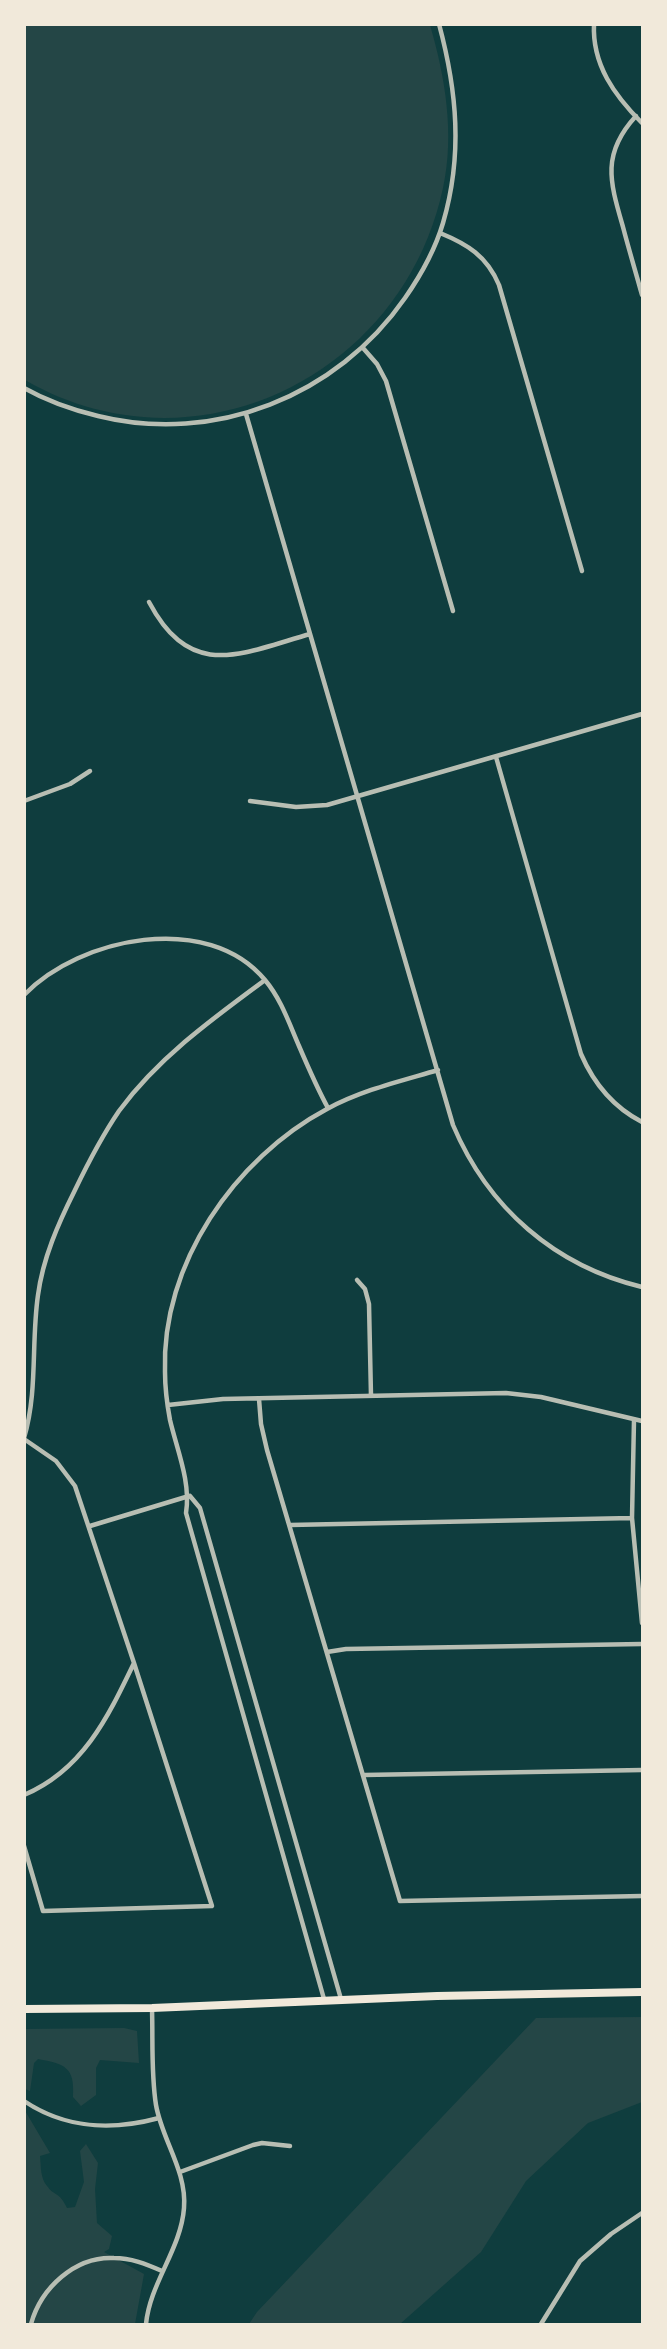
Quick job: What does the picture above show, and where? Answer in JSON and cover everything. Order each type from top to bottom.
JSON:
[{"type":"main road","points":[[24,2010],[642,1992]]},
{"type":"street","points":[[24,388],[81,412],[117,421],[147,424],[201,423],[246,414],[309,387],[363,348],[397,310],[427,263],[440,233],[451,190],[457,131],[454,93],[439,24]]},
{"type":"street","points":[[594,24],[596,52],[605,75],[614,92],[642,123]]},
{"type":"street","points":[[636,116],[618,138],[610,172],[613,194],[642,295]]},
{"type":"street","points":[[440,233],[471,248],[486,262],[496,277],[582,571]]},
{"type":"street","points":[[363,348],[377,364],[386,381],[453,611]]},
{"type":"street","points":[[246,414],[460,1141],[476,1171],[506,1211],[528,1231],[564,1257],[594,1272],[642,1287]]},
{"type":"street","points":[[149,602],[170,635],[192,650],[204,653],[233,656],[310,634]]},
{"type":"street","points":[[250,801],[304,807],[327,805],[642,714]]},
{"type":"street","points":[[496,757],[581,1054],[605,1094],[620,1109],[642,1122]]},
{"type":"street","points":[[24,801],[71,784],[90,771]]},
{"type":"street","points":[[24,995],[60,967],[114,944],[148,939],[191,941],[220,948],[243,959],[265,980],[282,1008],[328,1108]]},
{"type":"street","points":[[24,1846],[43,1911],[212,1906],[78,1493],[66,1473],[49,1455],[24,1438],[32,1401],[36,1312],[43,1269],[56,1228],[89,1161],[120,1110],[152,1072],[194,1035],[265,980]]},
{"type":"street","points":[[324,2000],[186,1513],[189,1496],[167,1405],[165,1357],[170,1318],[182,1277],[204,1228],[230,1190],[255,1163],[295,1129],[328,1108],[372,1090],[438,1070]]},
{"type":"street","points":[[357,1280],[365,1289],[369,1304],[371,1396]]},
{"type":"street","points":[[167,1405],[194,1401],[259,1399],[530,1395],[642,1421]]},
{"type":"street","points":[[259,1399],[263,1434],[400,1901],[642,1896]]},
{"type":"street","points":[[634,1420],[632,1518],[642,1623]]},
{"type":"street","points":[[90,1525],[189,1496]]},
{"type":"street","points":[[189,1496],[200,1508],[341,2000]]},
{"type":"street","points":[[289,1525],[632,1518]]},
{"type":"street","points":[[327,1652],[371,1648],[642,1644]]},
{"type":"street","points":[[24,1795],[57,1777],[84,1752],[106,1719],[134,1663]]},
{"type":"street","points":[[364,1776],[642,1770]]},
{"type":"street","points":[[146,2325],[148,2310],[180,2227],[184,2207],[180,2172],[159,2118],[155,2093],[152,2008]]},
{"type":"street","points":[[24,2101],[61,2120],[86,2125],[124,2126],[159,2118]]},
{"type":"street","points":[[180,2172],[253,2145],[262,2143],[290,2146]]},
{"type":"street","points":[[541,2325],[580,2261],[611,2234],[642,2213]]},
{"type":"street","points":[[31,2325],[45,2294],[65,2273],[78,2266],[102,2258],[112,2258],[134,2260],[162,2271]]},
{"type":"shaded area","points":[[24,25],[430,25],[447,105],[447,168],[421,254],[385,311],[338,357],[283,391],[221,412],[156,418],[90,408],[25,380]]},
{"type":"shaded area","points":[[642,2017],[642,2102],[588,2123],[526,2181],[481,2252],[400,2324],[249,2324],[257,2312],[536,2018]]},
{"type":"shaded area","points":[[124,2028],[137,2031],[139,2063],[100,2060],[96,2068],[96,2095],[81,2106],[73,2097],[70,2073],[55,2063],[38,2059],[34,2063],[30,2091],[25,2089],[25,2029]]},
{"type":"shaded area","points":[[24,2109],[50,2153],[40,2156],[43,2179],[67,2208],[75,2207],[84,2182],[80,2151],[86,2144],[98,2163],[95,2189],[97,2223],[112,2236],[109,2249],[104,2252],[144,2274],[135,2324],[25,2324]]}]
